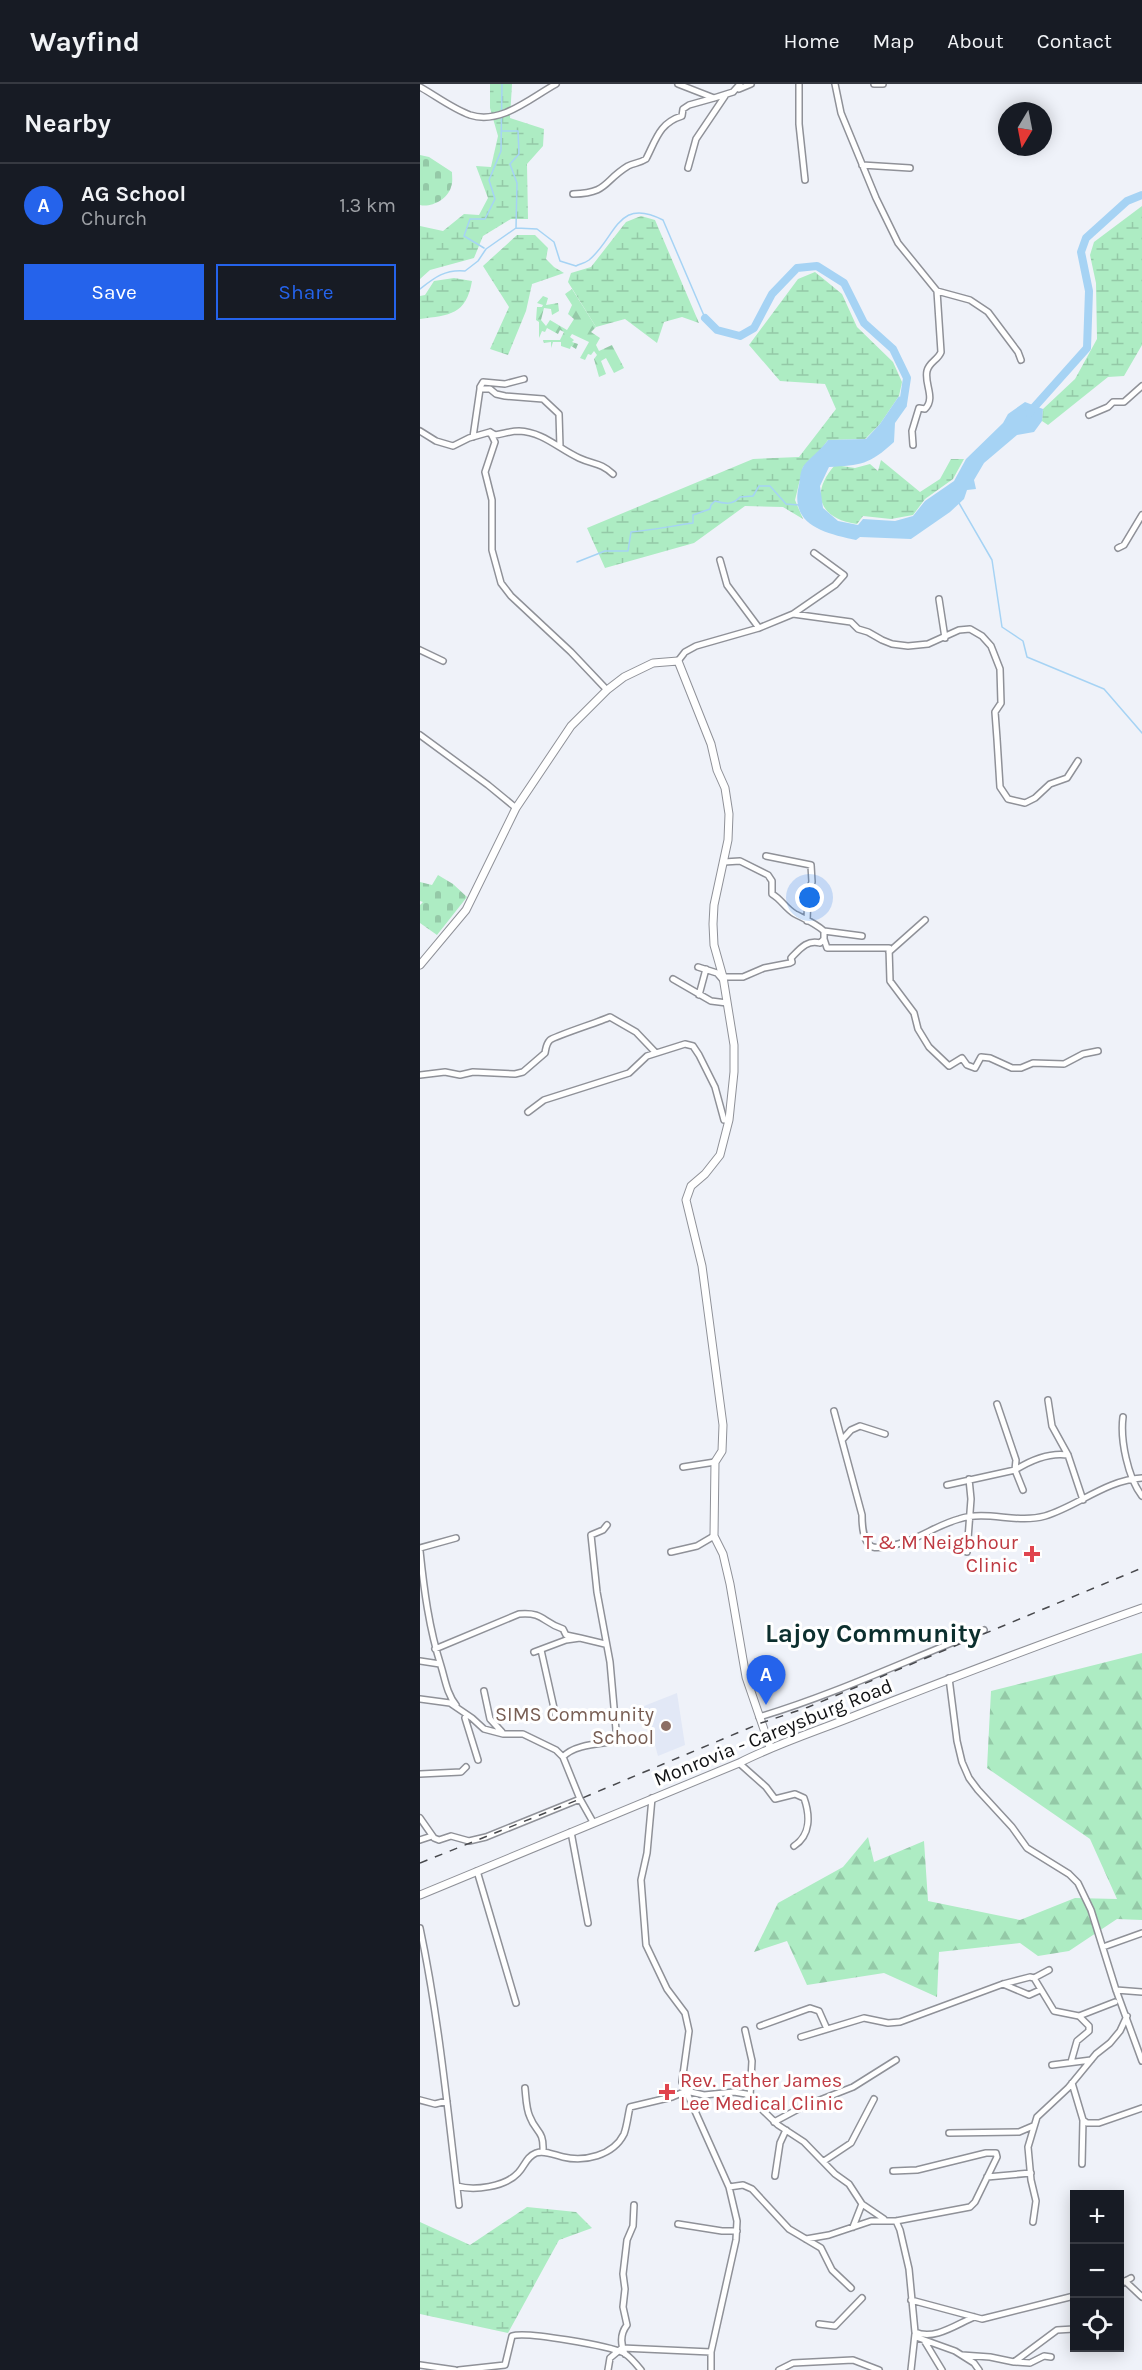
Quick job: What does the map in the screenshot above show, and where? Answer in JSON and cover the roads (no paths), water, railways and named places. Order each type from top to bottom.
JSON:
[{"type":"main road","points":[[420,965],[466,910],[516,808],[571,726],[607,690],[624,677],[653,663],[678,661],[702,717],[717,770],[725,788],[729,824],[724,862],[714,905],[713,924],[714,945],[723,980],[734,1045],[729,1120],[720,1155],[710,1169],[691,1186],[686,1200],[702,1266],[723,1425],[722,1451],[715,1462],[714,1536],[723,1554],[730,1584],[745,1671],[770,1747]]},
{"type":"main road","name":"Monrovia - Careysburg Road","points":[[420,1895],[739,1763],[770,1747],[814,1732],[949,1678],[1142,1608]]},
{"type":"street","points":[[420,87],[472,116],[498,116],[556,84]]},
{"type":"street","points":[[678,84],[714,99]]},
{"type":"street","points":[[735,90],[740,84]]},
{"type":"street","points":[[573,194],[601,190],[628,166],[643,162],[664,125],[682,116],[682,110],[689,105],[724,96],[751,84]]},
{"type":"street","points":[[799,84],[805,180]]},
{"type":"street","points":[[835,84],[841,113],[862,165],[893,234],[909,259],[937,291],[970,300],[988,312],[1018,352],[1021,360]]},
{"type":"street","points":[[874,84],[883,84]]},
{"type":"street","points":[[688,168],[696,139],[724,96]]},
{"type":"street","points":[[862,165],[910,168]]},
{"type":"street","points":[[913,445],[912,431],[919,408],[925,409],[930,401],[928,367],[940,356],[941,351],[937,291]]},
{"type":"street","points":[[473,436],[483,381],[505,384],[524,379]]},
{"type":"street","points":[[1089,415],[1108,407],[1113,402],[1124,402],[1142,386]]},
{"type":"street","points":[[480,389],[490,389],[496,394],[505,396],[543,399],[560,414],[560,447]]},
{"type":"street","points":[[420,431],[436,441],[453,446],[473,436],[490,432],[495,435],[514,431],[526,432],[579,458],[600,464],[613,474]]},
{"type":"street","points":[[490,432],[495,442],[485,472],[492,500],[492,550],[501,583],[511,596],[571,652],[607,690]]},
{"type":"street","points":[[1118,548],[1124,545],[1142,515]]},
{"type":"street","points":[[678,661],[685,652],[696,646],[759,628],[793,614],[835,585],[844,575],[814,553]]},
{"type":"street","points":[[720,560],[727,585],[759,628]]},
{"type":"street","points":[[939,599],[945,638]]},
{"type":"street","points":[[793,614],[851,622],[858,629],[892,644],[928,644],[959,630],[970,629],[982,636],[997,658],[1000,669],[1001,703],[995,712],[1000,787],[1008,799],[1025,803],[1035,798],[1050,784],[1067,778],[1078,761]]},
{"type":"street","points":[[420,650],[443,661]]},
{"type":"street","points":[[420,735],[516,808]]},
{"type":"street","points":[[766,856],[811,865],[812,882],[808,892],[807,921]]},
{"type":"street","points":[[724,862],[731,860],[746,862],[750,867],[768,875],[772,881],[772,894],[790,910],[824,931],[862,936]]},
{"type":"street","points":[[890,952],[925,920]]},
{"type":"street","points":[[824,931],[827,948],[889,948],[890,981],[914,1013],[918,1029],[929,1047],[949,1066],[962,1059],[967,1065],[975,1068],[981,1057],[990,1058],[1012,1068],[1033,1064],[1064,1064],[1083,1054],[1098,1051]]},
{"type":"street","points":[[698,967],[719,975],[723,980],[743,976],[764,968],[790,963],[791,958],[799,950],[811,942],[820,943],[824,939]]},
{"type":"street","points":[[699,995],[706,969]]},
{"type":"street","points":[[673,979],[711,1001],[727,1003]]},
{"type":"street","points":[[420,1075],[445,1072],[460,1075],[473,1072],[515,1074],[523,1072],[545,1053],[546,1045],[552,1038],[610,1017],[636,1032],[656,1053]]},
{"type":"street","points":[[528,1112],[544,1100],[629,1073],[647,1056],[679,1045],[693,1046],[715,1087],[724,1120],[729,1120]]},
{"type":"street","points":[[1048,1400],[1052,1426],[1068,1455],[1083,1500]]},
{"type":"street","points":[[997,1404],[1016,1460],[1015,1470],[1023,1490]]},
{"type":"street","points":[[834,1411],[862,1515],[863,1530],[870,1546],[875,1548],[902,1544],[957,1519],[969,1516],[1037,1518],[1083,1500],[1091,1493],[1132,1479],[1142,1478]]},
{"type":"street","points":[[1123,1417],[1129,1468],[1132,1479],[1142,1496]]},
{"type":"street","points":[[842,1441],[851,1430],[860,1426],[885,1434]]},
{"type":"street","points":[[947,1485],[1015,1470],[1033,1460],[1059,1454],[1068,1455]]},
{"type":"street","points":[[683,1467],[715,1462]]},
{"type":"street","points":[[968,1552],[969,1479]]},
{"type":"street","points":[[563,1757],[567,1752],[579,1748],[617,1741],[610,1662],[605,1644],[591,1535],[603,1530],[606,1525]]},
{"type":"street","points":[[671,1552],[697,1546],[714,1536]]},
{"type":"street","points":[[456,1538],[420,1549],[421,1576],[435,1649],[450,1695],[457,1707]]},
{"type":"street","points":[[435,1649],[519,1614],[533,1613],[539,1615],[547,1623],[563,1629],[566,1635],[605,1644]]},
{"type":"street","points":[[759,1717],[843,1689],[984,1630]]},
{"type":"street","points":[[534,1652],[566,1640],[580,1638]]},
{"type":"street","points":[[541,1650],[555,1717]]},
{"type":"street","points":[[420,1661],[440,1664]]},
{"type":"street","points":[[949,1678],[957,1741],[969,1778],[1012,1827],[1027,1848],[1069,1874],[1078,1883],[1092,1910],[1116,1990],[1141,2051],[1142,2061]]},
{"type":"street","points":[[484,1691],[490,1719],[503,1734]]},
{"type":"street","points":[[420,1699],[447,1702],[457,1707],[482,1728],[503,1734],[523,1734],[556,1750],[563,1757],[580,1799],[593,1822]]},
{"type":"street","points":[[465,1718],[478,1760]]},
{"type":"street","points":[[739,1763],[775,1798],[802,1795],[807,1814],[807,1830],[802,1840],[794,1846]]},
{"type":"street","points":[[420,1774],[461,1772],[466,1767]]},
{"type":"street","points":[[652,1798],[647,1854],[641,1880],[644,1935],[649,1954],[667,1989],[686,2013],[689,2031],[682,2082],[729,2187],[737,2216],[737,2231],[711,2352],[711,2370]]},
{"type":"street","points":[[420,1818],[432,1836],[439,1840],[451,1836],[462,1841],[483,1838],[580,1799]]},
{"type":"street","points":[[571,1832],[588,1923]]},
{"type":"street","points":[[420,1840],[432,1836]]},
{"type":"street","points":[[477,1870],[516,2002]]},
{"type":"street","points":[[420,1928],[447,2101],[459,2205]]},
{"type":"street","points":[[1103,1947],[1142,1933]]},
{"type":"street","points":[[801,2037],[864,2018],[888,2023],[900,2022],[1003,1984],[1027,1977],[1034,1978],[1049,1970]]},
{"type":"street","points":[[1034,1978],[1054,2011],[1079,2016],[1115,2002]]},
{"type":"street","points":[[1003,1984],[1029,1995],[1040,1990]]},
{"type":"street","points":[[1116,1990],[1142,1992]]},
{"type":"street","points":[[760,2026],[810,2008],[819,2011],[827,2029]]},
{"type":"street","points":[[1071,2062],[1077,2041],[1089,2031],[1089,2026],[1079,2016]]},
{"type":"street","points":[[1033,2222],[1036,2201],[1028,2147],[1037,2117],[1113,2040],[1127,2016]]},
{"type":"street","points":[[746,2030],[752,2061],[750,2096]]},
{"type":"street","points":[[774,2122],[802,2107],[853,2087],[896,2060]]},
{"type":"street","points":[[1052,2065],[1091,2060]]},
{"type":"street","points":[[1072,2083],[1083,2120],[1083,2164]]},
{"type":"street","points":[[525,2088],[530,2117],[540,2130],[544,2141],[543,2151]]},
{"type":"street","points":[[457,2186],[485,2188],[512,2178],[528,2158],[543,2151],[566,2158],[601,2156],[623,2136],[630,2105],[653,2102],[686,2091],[704,2095],[741,2092],[750,2096],[774,2122],[804,2142],[835,2174],[849,2184],[862,2204],[884,2219]]},
{"type":"street","points":[[824,2161],[851,2143],[874,2099]]},
{"type":"street","points":[[420,2100],[435,2104],[447,2101]]},
{"type":"street","points":[[1083,2120],[1087,2123],[1099,2123],[1142,2108]]},
{"type":"street","points":[[950,2133],[1019,2132],[1033,2126]]},
{"type":"street","points":[[775,2176],[780,2143],[786,2130]]},
{"type":"street","points":[[806,2239],[829,2235],[871,2221],[884,2219],[896,2221],[970,2207],[995,2161],[996,2153],[957,2159],[917,2170],[893,2171]]},
{"type":"street","points":[[987,2177],[1031,2172]]},
{"type":"street","points":[[729,2187],[743,2185],[750,2187],[789,2229],[821,2248],[832,2270],[851,2288]]},
{"type":"street","points":[[853,2227],[862,2204]]},
{"type":"street","points":[[634,2205],[633,2226],[627,2240],[623,2274],[625,2289],[623,2307],[627,2325],[622,2332],[622,2351],[641,2370]]},
{"type":"street","points":[[896,2221],[909,2269],[910,2300],[915,2335],[911,2370]]},
{"type":"street","points":[[678,2224],[737,2231]]},
{"type":"street","points":[[1125,2281],[1142,2297]]},
{"type":"street","points":[[910,2300],[985,2319],[1070,2297]]},
{"type":"street","points":[[819,2324],[835,2326],[862,2298]]},
{"type":"street","points":[[915,2335],[942,2332],[974,2317]]},
{"type":"street","points":[[1014,2362],[1057,2330],[1070,2329]]},
{"type":"street","points":[[939,2344],[942,2332]]},
{"type":"street","points":[[420,2365],[457,2370],[505,2365],[512,2336],[516,2335],[556,2339],[622,2351],[711,2352]]},
{"type":"street","points":[[915,2335],[925,2342],[942,2370]]},
{"type":"street","points":[[925,2342],[939,2344],[962,2355],[979,2370]]},
{"type":"street","points":[[608,2370],[610,2358],[622,2351]]},
{"type":"street","points":[[962,2355],[1014,2362],[1030,2362],[1044,2356],[1050,2357]]},
{"type":"street","points":[[779,2370],[793,2363],[854,2360],[879,2370]]},
{"type":"street","points":[[826,2361],[827,2369]]},
{"type":"water","points":[[899,396],[907,406],[895,423],[894,442],[878,455],[864,462],[829,467],[820,486],[823,508],[838,521],[858,525],[863,519],[895,521],[913,516],[925,501],[954,481],[966,459],[1003,423],[1008,414],[1025,402],[1043,409],[1042,421],[1034,432],[1017,435],[984,463],[974,480],[976,489],[967,490],[964,499],[950,512],[911,539],[860,537],[856,540],[832,534],[812,525],[804,518],[797,499],[802,469],[805,464],[828,440],[866,439],[880,424]]},
{"type":"waterway","points":[[484,248],[464,236],[470,219],[485,219],[495,199],[489,180],[501,151],[502,84]]},
{"type":"waterway","points":[[502,131],[518,131],[519,154],[510,164],[517,183],[516,228]]},
{"type":"waterway","points":[[1029,413],[1087,348],[1089,291],[1081,252],[1086,238],[1127,201],[1142,195]]},
{"type":"waterway","points":[[420,289],[446,273],[465,271],[478,261],[486,249],[516,228],[537,229],[554,242],[560,261],[576,266],[589,260],[626,216],[636,213],[648,214],[663,220],[705,318]]},
{"type":"waterway","points":[[705,318],[717,330],[740,336],[754,328],[772,294],[797,268],[817,266],[844,283],[864,323],[893,349],[907,378],[903,404],[899,409]]},
{"type":"waterway","points":[[577,562],[605,551],[628,551],[631,532],[693,523],[693,515],[710,509],[715,501],[729,503],[740,497],[753,496],[759,486],[770,486],[786,504],[799,505]]},
{"type":"waterway","points":[[959,503],[992,560],[1002,627],[1023,641],[1027,657],[1104,689],[1142,733]]},
{"type":"railway","points":[[420,1863],[761,1723],[806,1708],[1142,1568]]},
{"type":"place","name":"T & M Neigbhour Clinic","points":[[1032,1554]]},
{"type":"place","name":"AG School","points":[[766,1705]]},
{"type":"place","name":"SIMS Community School","points":[[666,1726]]},
{"type":"place","name":"Rev. Father James Lee Medical Clinic","points":[[667,2092]]},
{"type":"district","name":"Lajoy Community","points":[[873,1633]]}]
